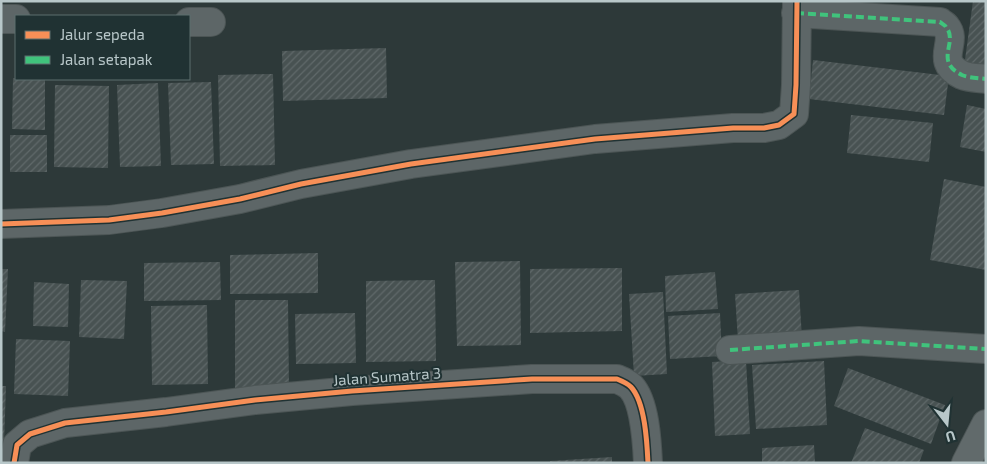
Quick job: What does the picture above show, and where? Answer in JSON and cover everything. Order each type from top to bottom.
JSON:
[{"type":"main road","points":[[966,463],[986,424]]},
{"type":"street","points":[[1,224],[109,220],[240,199],[300,184],[410,164],[595,139],[733,128],[764,128],[779,125],[794,114],[796,7],[940,22],[947,27],[950,36],[946,56],[952,68],[963,76],[986,79]]},
{"type":"street","points":[[1,19],[15,19]]},
{"type":"street","points":[[730,350],[859,341],[986,349]]},
{"type":"street","name":"Jalan Sumatra 3","points":[[14,463],[17,445],[30,434],[65,423],[255,400],[352,391],[532,379],[617,379],[631,387],[637,395],[642,408],[648,463]]},
{"type":"building","points":[[973,1],[986,1],[986,69],[964,67]]},
{"type":"building","points":[[386,48],[387,98],[283,101],[282,51]]},
{"type":"building","points":[[813,60],[949,76],[944,115],[809,99]]},
{"type":"building","points":[[273,74],[275,165],[220,166],[218,75]]},
{"type":"building","points":[[13,78],[15,80],[45,80],[45,130],[12,129]]},
{"type":"building","points":[[211,82],[214,164],[171,165],[168,83]]},
{"type":"building","points":[[158,83],[161,166],[120,167],[117,85]]},
{"type":"building","points":[[55,85],[109,86],[108,168],[54,167]]},
{"type":"building","points":[[967,105],[986,109],[986,152],[960,147]]},
{"type":"building","points":[[851,115],[933,123],[929,162],[847,153]]},
{"type":"building","points":[[10,135],[47,135],[47,172],[10,172]]},
{"type":"building","points":[[944,179],[986,187],[986,270],[930,260]]},
{"type":"building","points":[[318,253],[318,293],[230,294],[230,255]]},
{"type":"building","points":[[520,261],[521,345],[457,346],[455,262]]},
{"type":"building","points":[[220,262],[221,300],[144,301],[144,263]]},
{"type":"building","points":[[622,268],[622,331],[530,333],[530,269]]},
{"type":"building","points":[[1,269],[8,269],[5,332],[1,331]]},
{"type":"building","points":[[715,272],[718,309],[666,312],[665,276]]},
{"type":"building","points":[[81,280],[127,281],[124,339],[79,337]]},
{"type":"building","points":[[435,280],[436,361],[366,362],[366,281]]},
{"type":"building","points":[[34,282],[69,284],[68,327],[33,326]]},
{"type":"building","points":[[799,290],[802,338],[738,341],[735,294]]},
{"type":"building","points":[[663,292],[667,374],[634,376],[629,294]]},
{"type":"building","points":[[235,300],[288,300],[289,389],[235,389]]},
{"type":"building","points":[[207,305],[208,384],[152,385],[151,306]]},
{"type":"building","points":[[355,313],[356,363],[296,364],[295,314]]},
{"type":"building","points":[[720,313],[722,356],[670,359],[668,316]]},
{"type":"building","points":[[16,339],[70,341],[68,396],[14,394]]},
{"type":"building","points":[[746,360],[750,434],[715,436],[712,362]]},
{"type":"building","points":[[824,361],[827,425],[756,429],[752,365]]},
{"type":"building","points":[[848,368],[945,405],[931,444],[834,406]]},
{"type":"building","points":[[1,386],[6,386],[4,444],[1,444]]},
{"type":"building","points":[[865,428],[924,450],[919,463],[851,463]]},
{"type":"building","points":[[814,445],[815,463],[762,463],[762,448]]},
{"type":"building","points":[[612,457],[612,463],[550,463],[550,461]]},
{"type":"marked path","points":[[796,13],[940,22],[946,26],[949,33],[949,64],[962,75],[986,79]]},
{"type":"marked path","points":[[730,350],[859,341],[986,349]]},
{"type":"cycle path","points":[[1,224],[109,220],[240,199],[301,184],[411,164],[595,139],[733,128],[764,128],[779,125],[794,114],[797,1]]},
{"type":"cycle path","points":[[14,463],[17,445],[30,434],[65,423],[255,400],[352,391],[532,379],[617,379],[628,384],[636,394],[642,412],[648,463]]}]
